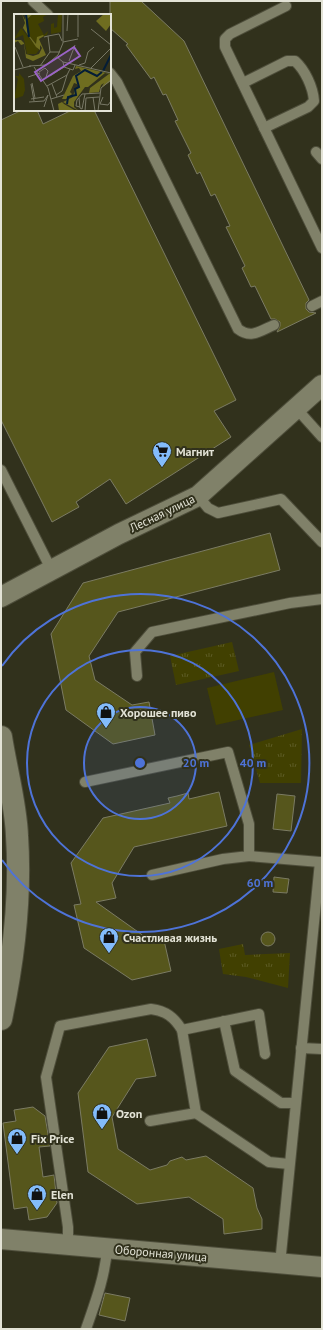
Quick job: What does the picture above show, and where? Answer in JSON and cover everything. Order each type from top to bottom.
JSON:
[{"type":"main road","points":[[1,737],[17,835],[18,874],[9,982],[1,1019]]},
{"type":"main road","points":[[1,834],[9,787]]},
{"type":"street","name":"Лесная улица","points":[[1,597],[119,534],[198,496],[322,385]]},
{"type":"street","name":"Оборонная улица","points":[[1,1239],[322,1267]]},
{"type":"lane","points":[[33,1],[47,14]]},
{"type":"lane","points":[[286,6],[230,34],[225,40],[225,46],[322,248]]},
{"type":"lane","points":[[242,83],[287,61],[295,61],[301,66],[314,93],[314,101],[308,106],[264,128]]},
{"type":"lane","points":[[111,74],[117,82],[238,329],[245,334],[254,334],[274,324]]},
{"type":"lane","points":[[312,306],[322,301]]},
{"type":"lane","points":[[296,408],[322,437]]},
{"type":"lane","points":[[1,470],[51,569]]},
{"type":"lane","points":[[198,496],[208,508],[218,513],[281,499],[322,542]]},
{"type":"lane","points":[[137,676],[135,652],[152,632],[290,603],[322,599]]},
{"type":"lane","points":[[85,782],[228,752],[249,824],[249,856]]},
{"type":"lane","points":[[152,875],[223,859],[249,856],[321,862],[300,1048],[280,1264]]},
{"type":"lane","points":[[68,1245],[68,1227],[46,1077],[60,1026],[151,1009],[164,1011],[176,1019],[182,1030],[196,1113]]},
{"type":"lane","points":[[182,1030],[259,1014],[265,1054]]},
{"type":"lane","points":[[224,1021],[235,1071],[281,1103],[295,1103]]},
{"type":"lane","points":[[300,1048],[322,1050]]},
{"type":"lane","points":[[150,1121],[196,1113],[269,1162],[289,1164]]},
{"type":"lane","points":[[86,1329],[106,1264],[107,1249]]},
{"type":"green space","points":[[232,642],[239,671],[176,685],[170,656]]},
{"type":"green space","points":[[274,672],[283,710],[216,725],[207,688]]},
{"type":"green space","points":[[302,729],[301,783],[260,783],[249,745]]},
{"type":"green space","points":[[243,944],[245,955],[290,953],[288,988],[246,977],[223,974],[219,949]]},
{"type":"building","points":[[110,1],[141,1],[184,41],[309,300],[306,303],[306,309],[309,312],[316,313],[277,332],[280,322],[275,319],[271,319],[255,286],[251,287],[242,268],[245,266],[226,227],[230,226],[215,194],[211,196],[200,172],[197,174],[188,155],[191,153],[175,121],[178,120],[166,94],[163,95],[154,77],[151,79],[126,45],[128,44],[111,29]]},
{"type":"building","points":[[20,111],[37,111],[43,124],[70,111],[94,111],[236,400],[214,411],[231,437],[126,504],[110,479],[76,502],[79,507],[52,522],[1,420],[1,120]]},
{"type":"building","points":[[270,533],[280,570],[118,612],[89,656],[95,680],[132,705],[149,702],[155,735],[113,744],[66,710],[51,634],[83,583]]},
{"type":"building","points":[[219,792],[227,826],[134,847],[112,883],[116,898],[96,902],[148,939],[163,936],[171,971],[132,980],[84,948],[74,905],[81,904],[71,863],[103,818],[170,803],[168,798],[188,793],[189,799]]},
{"type":"building","points":[[277,794],[295,796],[291,831],[273,829]]},
{"type":"building","points":[[274,877],[289,879],[287,893],[273,892]]},
{"type":"building","points":[[265,932],[271,932],[275,936],[275,942],[271,946],[265,946],[261,942],[261,936]]},
{"type":"building","points":[[147,1039],[156,1076],[136,1079],[112,1117],[118,1149],[150,1170],[167,1165],[170,1161],[182,1157],[186,1160],[206,1156],[253,1188],[257,1208],[262,1219],[262,1229],[224,1234],[223,1219],[189,1197],[137,1204],[88,1172],[78,1093],[109,1047]]},
{"type":"building","points":[[33,1107],[45,1116],[50,1146],[39,1147],[43,1177],[54,1175],[57,1203],[47,1217],[29,1220],[27,1207],[14,1209],[3,1123],[16,1121],[14,1110]]},
{"type":"building","points":[[105,1293],[130,1298],[125,1321],[99,1315]]},
{"type":"place","name":"Магнит","points":[[162,468]]},
{"type":"place","name":"Хорошее пиво","points":[[106,729]]},
{"type":"place","name":"Счастливая жизнь","points":[[109,954]]},
{"type":"place","name":"Ozon","points":[[102,1130]]},
{"type":"place","name":"Fix Price","points":[[17,1155]]},
{"type":"place","name":"Elen","points":[[37,1211]]}]
